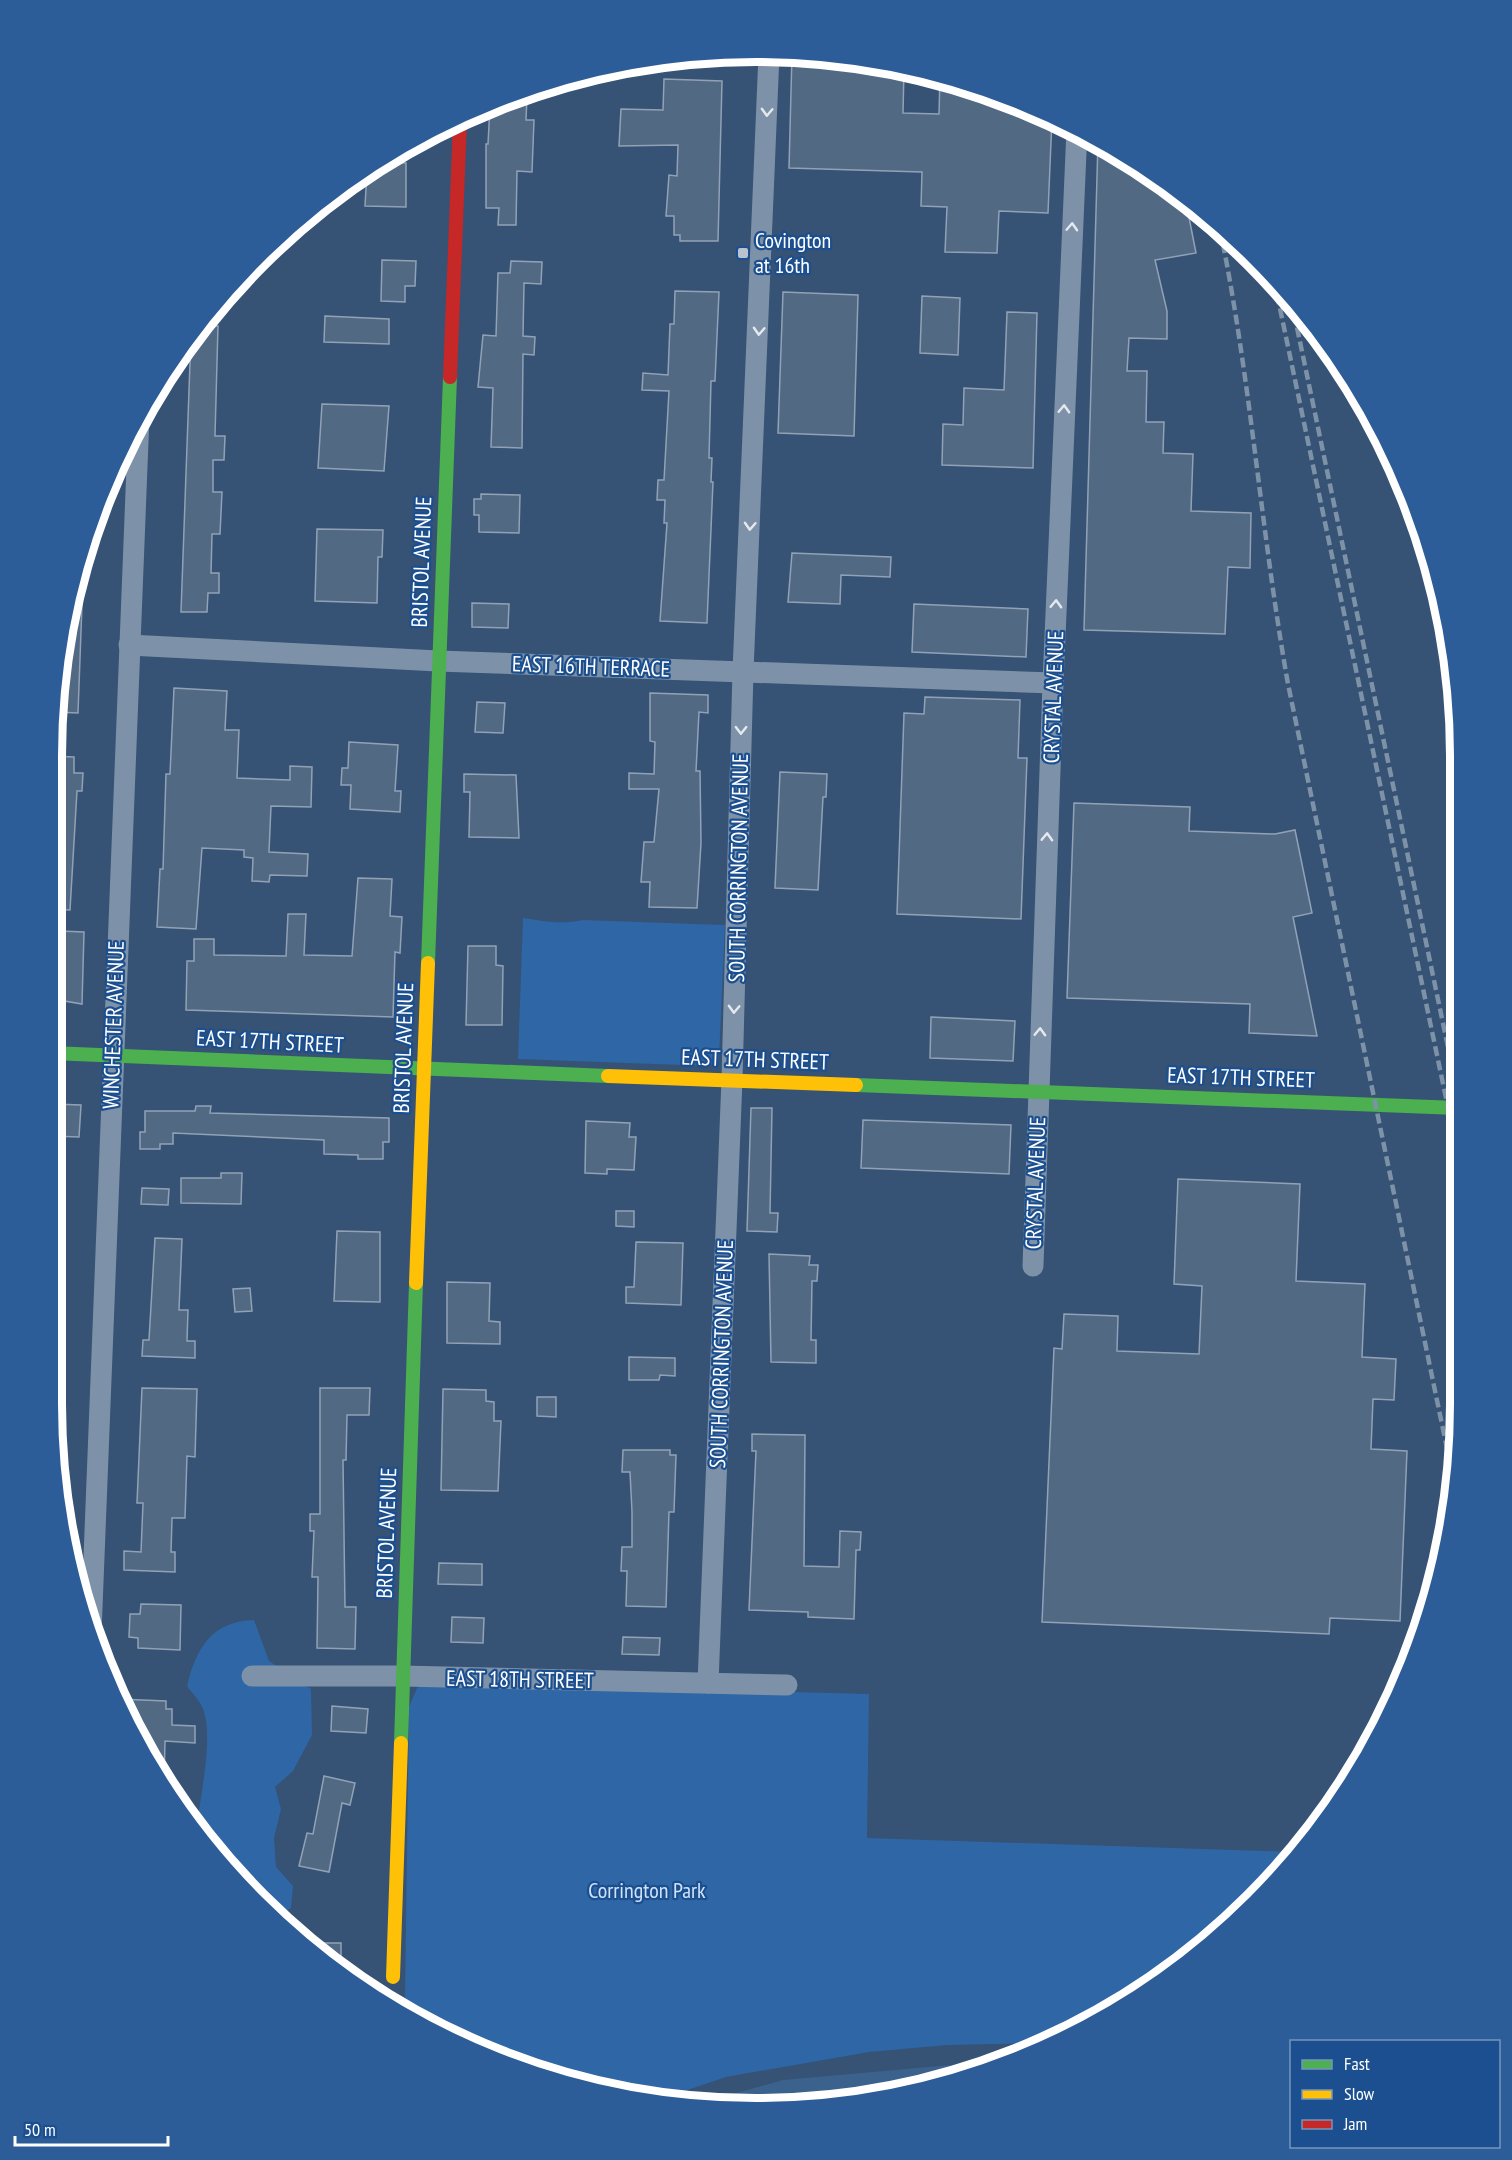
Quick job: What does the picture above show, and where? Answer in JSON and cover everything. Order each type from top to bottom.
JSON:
[{"type":"street","name":"SOUTH CORRINGTON AVENUE","points":[[708,1683],[732,1079],[743,671],[769,62]]},
{"type":"street","name":"BRISTOL AVENUE","points":[[393,1977],[423,1070],[460,128]]},
{"type":"street","name":"CRYSTAL AVENUE","points":[[1033,1266],[1053,683],[1077,140]]},
{"type":"street","name":"WINCHESTER AVENUE","points":[[92,1607],[138,440]]},
{"type":"street","name":"EAST 16TH TERRACE","points":[[129,645],[438,661],[1053,683]]},
{"type":"street","name":"EAST 17TH STREET","points":[[62,1053],[423,1070],[1374,1102],[1450,1107]]},
{"type":"street","name":"EAST 18TH STREET","points":[[252,1676],[402,1676],[787,1685]]},
{"type":"green space","points":[[523,918],[560,922],[583,920],[725,925],[719,1058],[709,1066],[518,1059]]},
{"type":"green space","points":[[254,1620],[269,1661],[311,1689],[312,1735],[293,1771],[275,1787],[281,1809],[274,1838],[276,1867],[293,1886],[291,1908],[284,1913],[234,1862],[198,1817],[207,1750],[206,1721],[203,1709],[187,1686],[195,1660],[208,1639],[227,1625]]},
{"type":"green space","name":"Corrington Park","points":[[428,1683],[869,1694],[867,1838],[1287,1852],[1247,1895],[1179,1955],[1103,2005],[1028,2043],[947,2045],[869,2052],[726,2077],[676,2094],[621,2085],[576,2075],[490,2046],[449,2027],[399,1999],[405,1998],[409,1707],[417,1688]]},
{"type":"shaded area","points":[[977,2063],[936,2075],[847,2093],[801,2097],[722,2097],[783,2080]]},
{"type":"building","points":[[792,63],[847,67],[904,78],[903,113],[939,114],[940,86],[979,98],[1052,128],[1048,213],[999,211],[997,253],[945,252],[947,207],[921,206],[922,172],[789,168]]},
{"type":"building","points":[[664,79],[722,81],[718,241],[680,241],[680,235],[674,235],[674,216],[666,216],[669,175],[677,176],[678,145],[619,146],[621,109],[663,110]]},
{"type":"building","points":[[527,100],[526,120],[534,120],[532,172],[517,171],[516,225],[498,225],[499,208],[486,208],[486,144],[488,144],[490,114]]},
{"type":"building","points":[[1098,152],[1142,179],[1188,212],[1196,253],[1155,260],[1167,311],[1167,339],[1129,338],[1127,371],[1147,371],[1146,422],[1164,422],[1163,453],[1193,454],[1191,511],[1251,513],[1250,568],[1228,567],[1225,634],[1084,630]]},
{"type":"building","points":[[397,163],[406,163],[406,207],[365,206],[366,182]]},
{"type":"building","points":[[382,260],[416,261],[415,286],[405,286],[405,302],[381,301]]},
{"type":"building","points":[[511,261],[542,262],[541,284],[524,283],[523,336],[535,337],[534,355],[523,354],[522,448],[491,447],[493,388],[478,387],[483,335],[496,336],[498,273],[510,273]]},
{"type":"building","points":[[675,291],[719,292],[715,381],[711,381],[709,458],[712,458],[711,482],[713,482],[707,623],[660,621],[667,523],[664,523],[665,500],[657,500],[658,480],[664,480],[669,391],[642,390],[643,373],[668,375],[670,324],[674,324]]},
{"type":"building","points":[[783,292],[858,295],[854,436],[778,433]]},
{"type":"building","points":[[922,296],[960,298],[958,355],[920,353]]},
{"type":"building","points":[[1007,312],[1037,313],[1033,468],[942,465],[943,424],[963,425],[964,388],[1004,390]]},
{"type":"building","points":[[325,316],[389,319],[389,344],[324,342]]},
{"type":"building","points":[[211,326],[218,326],[215,436],[225,436],[224,460],[213,460],[213,492],[222,492],[220,534],[212,534],[211,573],[219,573],[219,593],[208,593],[207,612],[181,612],[190,354]]},
{"type":"building","points":[[322,404],[389,406],[384,471],[318,468]]},
{"type":"building","points":[[481,494],[520,495],[519,533],[479,532],[479,515],[474,515],[474,499],[481,499]]},
{"type":"building","points":[[317,529],[383,530],[382,557],[378,557],[377,603],[315,601]]},
{"type":"building","points":[[792,553],[891,557],[890,577],[841,575],[840,604],[788,602]]},
{"type":"building","points":[[83,587],[78,713],[63,711],[67,665]]},
{"type":"building","points":[[472,603],[509,604],[508,628],[472,627]]},
{"type":"building","points":[[914,604],[1028,609],[1026,657],[912,652]]},
{"type":"building","points":[[174,688],[227,691],[225,730],[239,730],[237,778],[290,780],[290,766],[312,767],[311,807],[271,806],[269,852],[308,854],[307,876],[270,875],[269,882],[252,881],[253,858],[244,857],[244,850],[202,848],[196,929],[157,927],[160,869],[163,869],[166,774],[170,774]]},
{"type":"building","points":[[650,693],[708,695],[708,713],[699,712],[696,771],[700,771],[701,843],[697,908],[649,907],[650,882],[641,882],[644,842],[654,842],[659,789],[629,789],[629,773],[654,774],[655,742],[650,741]]},
{"type":"building","points":[[925,697],[1020,700],[1018,758],[1027,758],[1021,919],[897,914],[904,713],[924,714]]},
{"type":"building","points":[[477,702],[505,703],[503,733],[475,732]]},
{"type":"building","points":[[349,742],[398,745],[395,791],[401,791],[400,812],[350,809],[351,785],[341,785],[342,768],[348,768]]},
{"type":"building","points":[[62,756],[74,757],[74,773],[83,773],[82,791],[77,791],[70,910],[62,910]]},
{"type":"building","points":[[780,772],[827,774],[826,797],[823,797],[818,890],[775,888]]},
{"type":"building","points":[[464,774],[516,775],[519,838],[469,837],[470,792],[464,792]]},
{"type":"building","points":[[1074,803],[1190,807],[1189,831],[1275,834],[1295,830],[1312,913],[1293,917],[1317,1036],[1249,1033],[1250,1004],[1067,998]]},
{"type":"building","points":[[358,878],[392,879],[390,916],[402,917],[400,953],[395,952],[393,1017],[186,1010],[187,961],[194,961],[194,939],[214,939],[214,955],[286,956],[288,914],[306,914],[304,955],[352,956]]},
{"type":"building","points":[[62,931],[84,932],[82,1004],[62,1001]]},
{"type":"building","points":[[468,946],[496,946],[496,965],[503,966],[502,1025],[466,1025]]},
{"type":"building","points":[[931,1017],[1015,1021],[1013,1061],[930,1058]]},
{"type":"building","points":[[62,1104],[81,1105],[79,1137],[62,1136]]},
{"type":"building","points":[[196,1106],[211,1106],[210,1113],[389,1118],[389,1142],[383,1142],[383,1159],[358,1159],[358,1155],[324,1154],[324,1140],[173,1133],[173,1144],[160,1144],[160,1149],[140,1149],[140,1132],[145,1132],[145,1111],[195,1111]]},
{"type":"building","points":[[751,1108],[772,1108],[770,1213],[778,1213],[777,1232],[747,1231]]},
{"type":"building","points":[[863,1120],[1011,1125],[1009,1174],[861,1168]]},
{"type":"building","points":[[586,1121],[630,1123],[629,1137],[636,1137],[634,1170],[607,1169],[607,1174],[585,1173]]},
{"type":"building","points":[[221,1173],[242,1173],[241,1204],[181,1203],[181,1178],[221,1178]]},
{"type":"building","points":[[1178,1179],[1300,1184],[1296,1281],[1365,1284],[1362,1357],[1396,1359],[1394,1400],[1373,1399],[1371,1449],[1407,1451],[1400,1621],[1330,1618],[1329,1634],[1042,1622],[1054,1348],[1062,1349],[1064,1314],[1118,1316],[1117,1351],[1199,1354],[1202,1286],[1174,1284]]},
{"type":"building","points":[[142,1188],[169,1189],[168,1205],[141,1204]]},
{"type":"building","points":[[616,1211],[634,1211],[634,1227],[616,1226]]},
{"type":"building","points":[[337,1231],[380,1232],[380,1302],[334,1301]]},
{"type":"building","points":[[155,1238],[182,1239],[179,1310],[188,1310],[187,1341],[195,1341],[195,1358],[142,1356],[143,1340],[149,1340]]},
{"type":"building","points":[[636,1242],[683,1243],[681,1305],[626,1303],[626,1287],[634,1287]]},
{"type":"building","points":[[769,1254],[810,1256],[809,1265],[818,1265],[817,1281],[812,1281],[811,1340],[816,1340],[816,1363],[771,1362]]},
{"type":"building","points":[[447,1282],[490,1283],[489,1321],[500,1322],[500,1344],[447,1343]]},
{"type":"building","points":[[250,1288],[252,1311],[235,1312],[233,1289]]},
{"type":"building","points":[[629,1357],[675,1358],[675,1376],[660,1375],[659,1380],[629,1380]]},
{"type":"building","points":[[142,1388],[197,1389],[195,1457],[187,1456],[185,1518],[172,1518],[171,1552],[175,1552],[175,1572],[124,1570],[124,1551],[141,1552],[143,1503],[137,1503]]},
{"type":"building","points":[[320,1388],[370,1388],[369,1415],[347,1415],[346,1460],[343,1460],[345,1607],[356,1607],[355,1649],[317,1648],[318,1577],[312,1577],[314,1531],[310,1531],[310,1514],[320,1514]]},
{"type":"building","points":[[443,1389],[486,1390],[486,1401],[494,1402],[494,1421],[501,1421],[498,1491],[441,1490]]},
{"type":"building","points":[[537,1397],[556,1397],[556,1417],[537,1416]]},
{"type":"building","points":[[752,1434],[805,1435],[804,1566],[839,1567],[840,1531],[861,1532],[860,1550],[856,1550],[854,1619],[808,1617],[808,1612],[749,1610],[756,1451],[752,1451]]},
{"type":"building","points":[[623,1450],[670,1450],[670,1455],[676,1455],[674,1512],[669,1512],[666,1607],[626,1606],[627,1571],[621,1571],[622,1547],[632,1547],[632,1512],[630,1472],[622,1472]]},
{"type":"building","points":[[439,1563],[482,1564],[482,1585],[438,1584]]},
{"type":"building","points":[[141,1604],[181,1605],[180,1650],[138,1648],[138,1638],[129,1637],[130,1614],[140,1614]]},
{"type":"building","points":[[452,1617],[484,1618],[483,1643],[451,1642]]},
{"type":"building","points":[[623,1637],[660,1638],[659,1655],[622,1654]]},
{"type":"building","points":[[128,1699],[166,1701],[166,1709],[172,1709],[172,1725],[195,1726],[195,1743],[165,1741],[164,1766]]},
{"type":"building","points":[[332,1706],[368,1709],[366,1733],[331,1731]]},
{"type":"building","points":[[324,1776],[355,1783],[350,1805],[342,1803],[329,1872],[299,1866],[307,1833],[313,1834]]},
{"type":"building","points":[[319,1943],[341,1943],[341,1961]]},
{"type":"railway","points":[[1223,242],[1240,343],[1270,570],[1288,684],[1448,1455]]},
{"type":"railway","points":[[1278,298],[1450,1117]]},
{"type":"railway","points":[[1295,319],[1450,1057]]},
{"type":"traffic: fast","points":[[428,963],[450,377]]},
{"type":"traffic: fast","points":[[62,1053],[608,1076]]},
{"type":"traffic: fast","points":[[856,1085],[1450,1108]]},
{"type":"traffic: fast","points":[[401,1743],[416,1283]]},
{"type":"traffic: slow","points":[[416,1283],[428,963]]},
{"type":"traffic: slow","points":[[608,1076],[856,1085]]},
{"type":"traffic: slow","points":[[393,1977],[401,1743]]},
{"type":"traffic: jam","points":[[450,377],[460,128]]},
{"type":"place","name":"Covington at 16th","points":[[743,253]]}]
